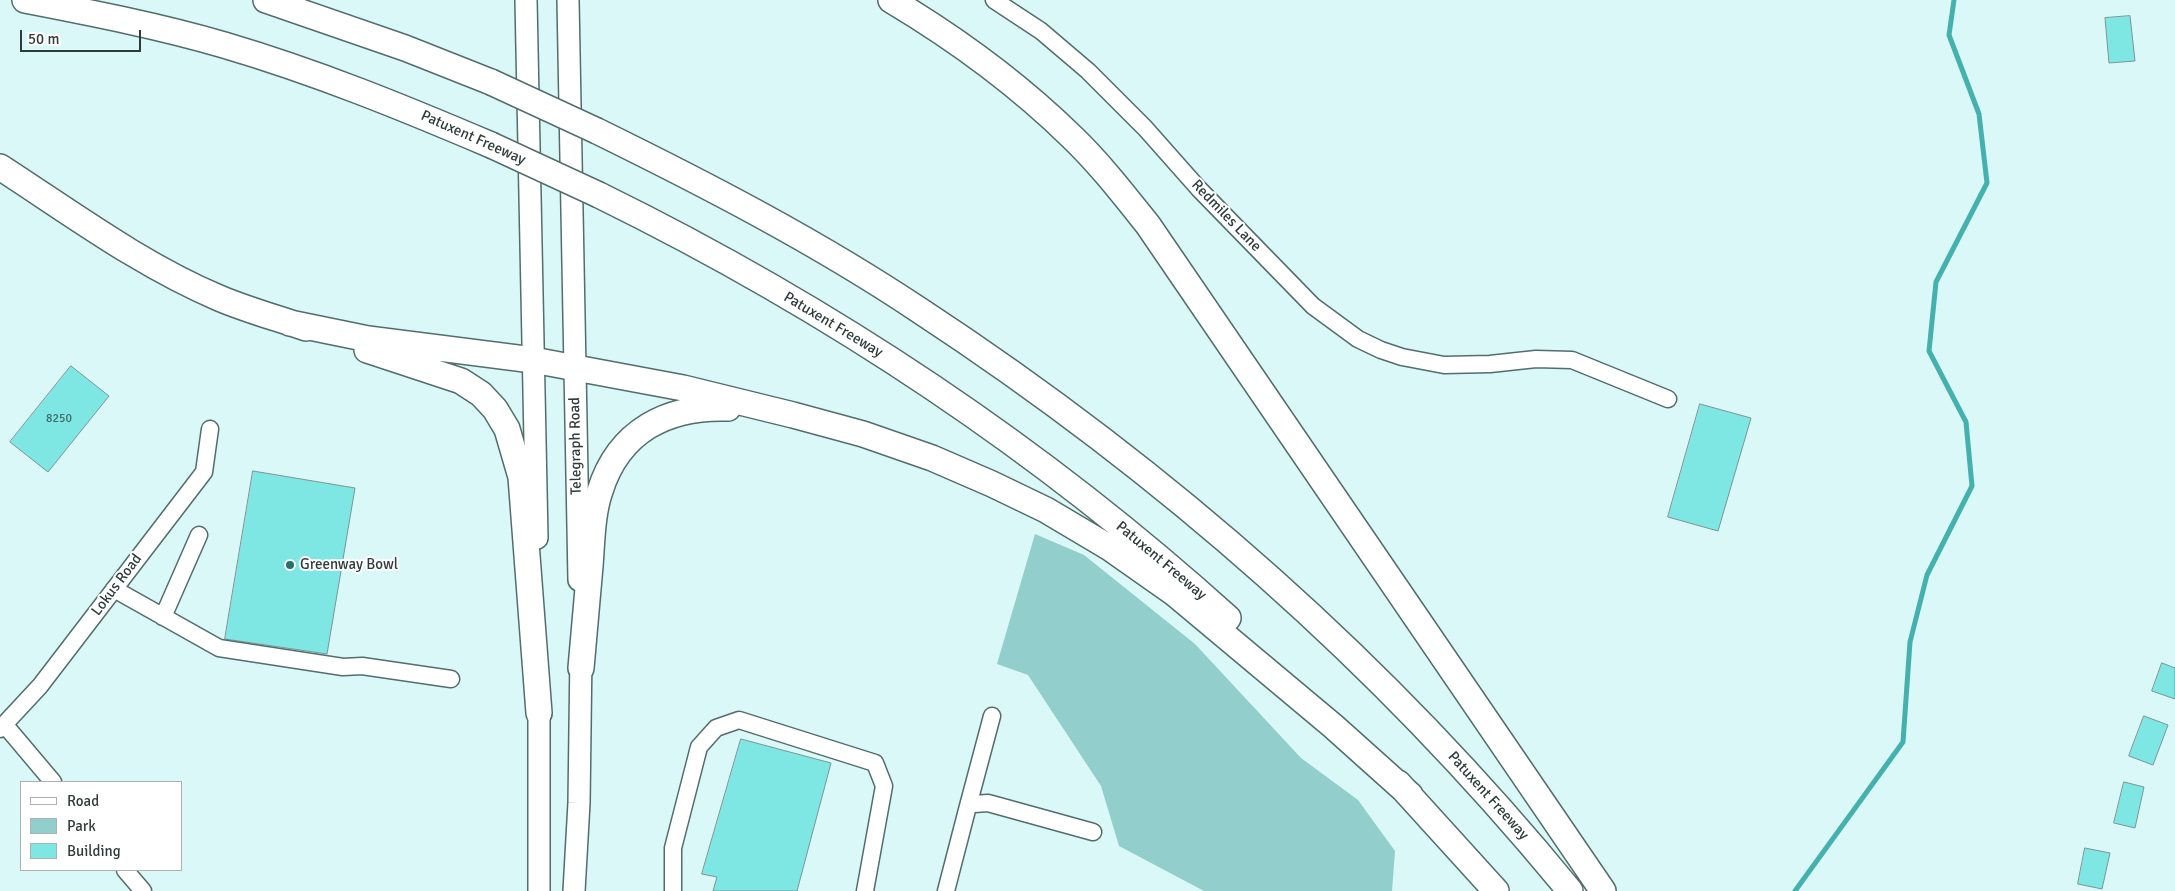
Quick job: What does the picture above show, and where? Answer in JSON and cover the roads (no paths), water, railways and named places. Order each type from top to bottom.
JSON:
[{"type":"highway","name":"Patuxent Freeway","points":[[24,0],[122,19],[225,45],[392,102],[599,195],[692,243],[816,314],[887,358],[970,414],[1070,487],[1186,580],[1338,720],[1410,795],[1496,891]]},
{"type":"highway","name":"Patuxent Freeway","points":[[266,0],[405,48],[491,82],[597,131],[723,194],[828,253],[917,308],[1001,365],[1107,442],[1216,531],[1372,674],[1451,755],[1535,848],[1570,891]]},
{"type":"highway","points":[[890,0],[975,53],[1026,94],[1074,139],[1148,225],[1603,891]]},
{"type":"highway","points":[[0,167],[131,253],[178,279],[220,299],[461,381],[481,394],[495,409],[507,429],[521,477],[539,713]]},
{"type":"highway","points":[[290,323],[368,339],[533,360],[683,388],[863,434],[923,455],[992,484],[1046,510],[1110,548],[1174,594],[1333,726],[1410,795]]},
{"type":"highway","points":[[581,668],[594,520],[599,492],[607,470],[624,445],[643,429],[663,418],[684,411],[714,408],[793,415]]},
{"type":"main road","points":[[526,0],[539,713],[539,891]]},
{"type":"main road","name":"Telegraph Road","points":[[568,0],[581,668],[579,803],[574,891]]},
{"type":"street","name":"Redmiles Lane","points":[[994,0],[1041,31],[1088,71],[1145,128],[1199,189],[1313,306],[1358,339],[1402,357],[1444,365],[1490,364],[1536,359],[1572,360],[1668,399]]},
{"type":"street","name":"Lokus Road","points":[[2,726],[40,686],[204,472],[210,429]]},
{"type":"street","points":[[163,617],[199,534]]},
{"type":"street","points":[[114,589],[218,648],[343,667],[362,666],[452,679]]},
{"type":"street","points":[[946,891],[992,716]]},
{"type":"street","points":[[673,891],[673,848],[699,747],[716,728],[739,720],[874,763],[884,786],[865,891]]},
{"type":"street","points":[[2,726],[52,781]]},
{"type":"street","points":[[968,806],[988,803],[1093,832]]},
{"type":"street","points":[[126,871],[143,891]]},
{"type":"waterway","points":[[1795,891],[1903,742],[1910,642],[1927,575],[1972,486],[1966,422],[1929,351],[1936,282],[1987,183],[1979,114],[1949,35],[1954,0]]},
{"type":"place","name":"Greenway Bowl","points":[[290,565]]}]
